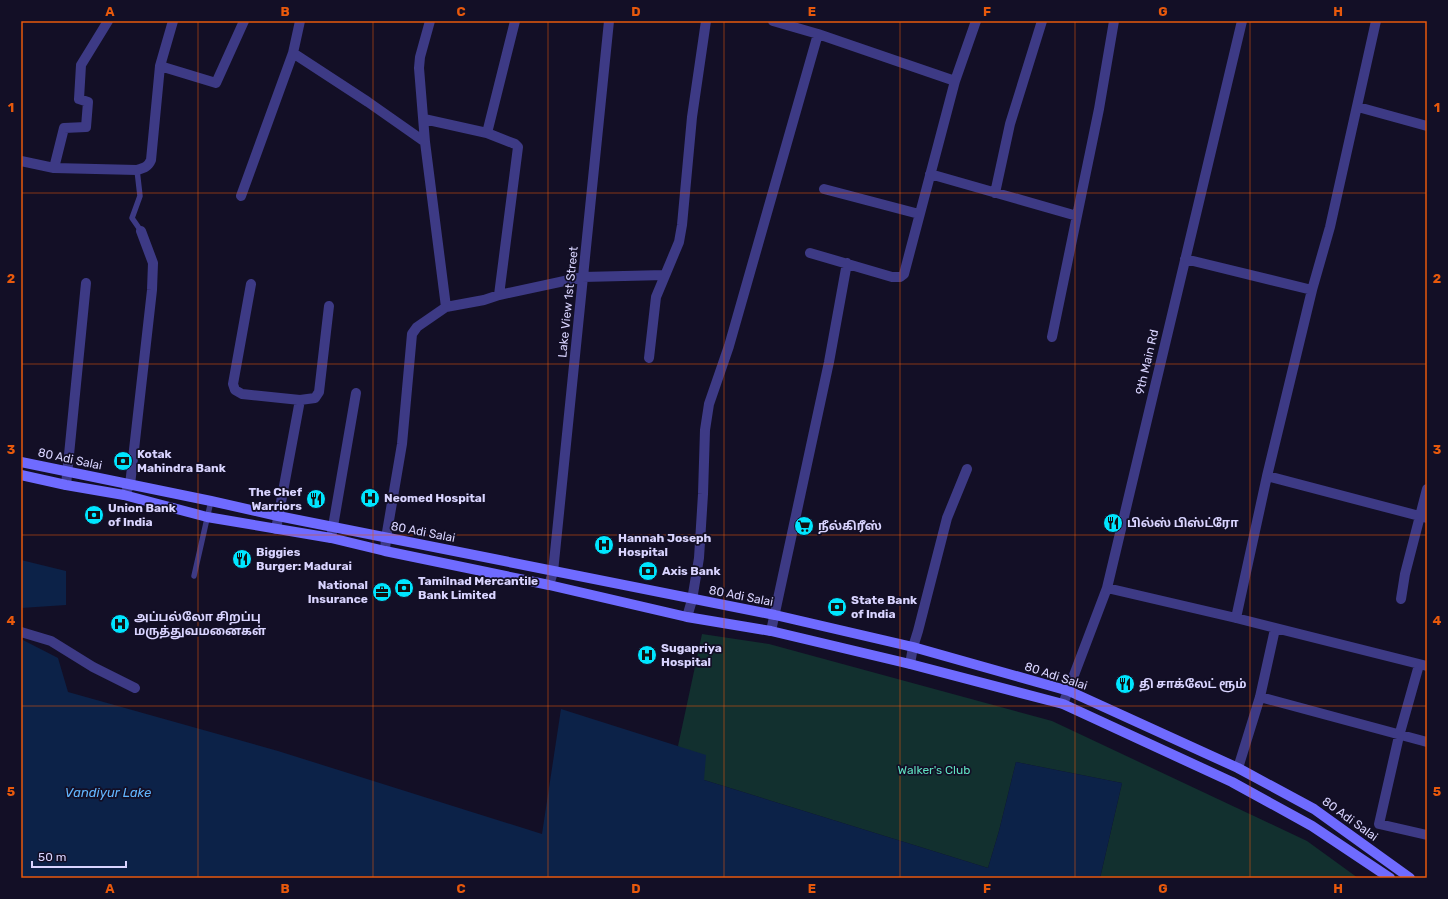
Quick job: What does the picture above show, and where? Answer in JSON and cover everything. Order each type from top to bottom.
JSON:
[{"type":"main road","name":"80 Adi Salai","points":[[21,462],[553,572],[775,615],[913,647],[1069,691],[1238,768],[1314,808],[1410,878]]},
{"type":"main road","name":"80 Adi Salai","points":[[21,475],[66,485],[124,495],[208,517],[331,538],[384,552],[549,585],[686,617],[771,631],[910,664],[1063,704],[1232,782],[1312,826],[1390,878]]},
{"type":"street","points":[[54,168],[64,128],[86,127],[88,102],[79,99],[81,65],[108,21]]},
{"type":"street","points":[[21,161],[54,168],[137,170],[149,165],[151,160],[160,66],[173,21]]},
{"type":"street","points":[[160,66],[216,82],[244,21]]},
{"type":"street","points":[[241,196],[293,53],[300,21]]},
{"type":"street","points":[[430,21],[420,58],[420,82],[425,142],[446,307]]},
{"type":"street","points":[[487,133],[515,21]]},
{"type":"street","name":"Lake View 1st Street","points":[[549,585],[553,572],[609,21]]},
{"type":"street","points":[[649,358],[656,296],[679,242],[682,225],[692,117],[706,21]]},
{"type":"street","points":[[773,21],[818,34],[955,81]]},
{"type":"street","points":[[810,253],[892,277],[900,277],[904,274],[955,81],[976,21]]},
{"type":"street","points":[[995,193],[1010,124],[1042,21]]},
{"type":"street","points":[[1052,337],[1099,109],[1114,21]]},
{"type":"street","name":"9th Main Rd","points":[[1063,704],[1107,588],[1242,21]]},
{"type":"street","points":[[1236,618],[1267,476],[1312,290],[1330,227],[1376,21]]},
{"type":"street","points":[[686,617],[692,600],[699,558],[705,430],[709,404],[729,346],[818,34]]},
{"type":"street","points":[[293,53],[368,102],[425,142]]},
{"type":"street","points":[[1358,107],[1427,126]]},
{"type":"street","points":[[424,119],[487,133],[517,145],[518,147],[499,295]]},
{"type":"street","points":[[930,174],[1077,216]]},
{"type":"street","points":[[824,189],[919,214]]},
{"type":"street","points":[[124,495],[130,484],[152,290],[153,263],[141,231]]},
{"type":"street","points":[[1185,259],[1312,290]]},
{"type":"street","points":[[771,631],[830,362],[847,263]]},
{"type":"street","points":[[384,552],[402,444],[412,334],[417,327],[446,307],[484,300],[499,295],[583,277],[665,275]]},
{"type":"street","points":[[66,485],[86,283]]},
{"type":"street","points":[[251,284],[233,384],[235,390],[242,394],[300,400],[315,398],[319,392],[329,306]]},
{"type":"street","points":[[331,538],[356,393]]},
{"type":"street","points":[[276,529],[300,400]]},
{"type":"street","points":[[910,664],[913,647],[947,518],[967,469]]},
{"type":"street","points":[[1267,476],[1423,517]]},
{"type":"street","points":[[1401,599],[1405,574],[1423,517],[1427,489]]},
{"type":"street","points":[[1107,588],[1236,618],[1423,666],[1399,736],[1379,824],[1427,833]]},
{"type":"street","points":[[1238,768],[1260,697],[1275,629]]},
{"type":"street","points":[[21,632],[51,641],[93,667],[135,688]]},
{"type":"street","points":[[1260,697],[1399,736],[1427,742]]},
{"type":"lane","points":[[137,170],[140,196],[132,218],[141,231]]},
{"type":"lane","points":[[194,576],[211,501]]},
{"type":"green space","name":"Walker's Club","points":[[702,634],[769,644],[1052,721],[1307,841],[1358,878],[1100,878],[1122,783],[1016,762],[988,868],[704,780],[678,746]]},
{"type":"water","points":[[21,560],[66,571],[66,605],[21,608]]},
{"type":"water","name":"Vandiyur Lake","points":[[21,639],[58,658],[68,692],[278,751],[542,834],[561,709],[706,755],[704,780],[988,868],[1016,762],[1122,783],[1100,878],[21,878]]},
{"type":"place","name":"Kotak Mahindra Bank","points":[[123,461]]},
{"type":"place","name":"Neomed Hospital","points":[[370,498]]},
{"type":"place","name":"The Chef Warriors","points":[[316,499]]},
{"type":"place","name":"Union Bank of India","points":[[94,515]]},
{"type":"place","name":"பில்ஸ் பிஸ்ட்ரோ","points":[[1113,523]]},
{"type":"place","name":"நீல்கிரீஸ்","points":[[804,526]]},
{"type":"place","name":"Hannah Joseph Hospital","points":[[604,545]]},
{"type":"place","name":"Biggies Burger: Madurai","points":[[242,559]]},
{"type":"place","name":"Axis Bank","points":[[648,571]]},
{"type":"place","name":"Tamilnad Mercantile Bank Limited","points":[[404,588]]},
{"type":"place","name":"National Insurance","points":[[382,592]]},
{"type":"place","name":"State Bank of India","points":[[837,607]]},
{"type":"place","name":"அப்பல்லோ சிறப்பு மருத்துவமனைகள்","points":[[120,624]]},
{"type":"place","name":"Sugapriya Hospital","points":[[647,655]]},
{"type":"place","name":"தி சாக்லேட் ரூம்","points":[[1125,684]]}]
